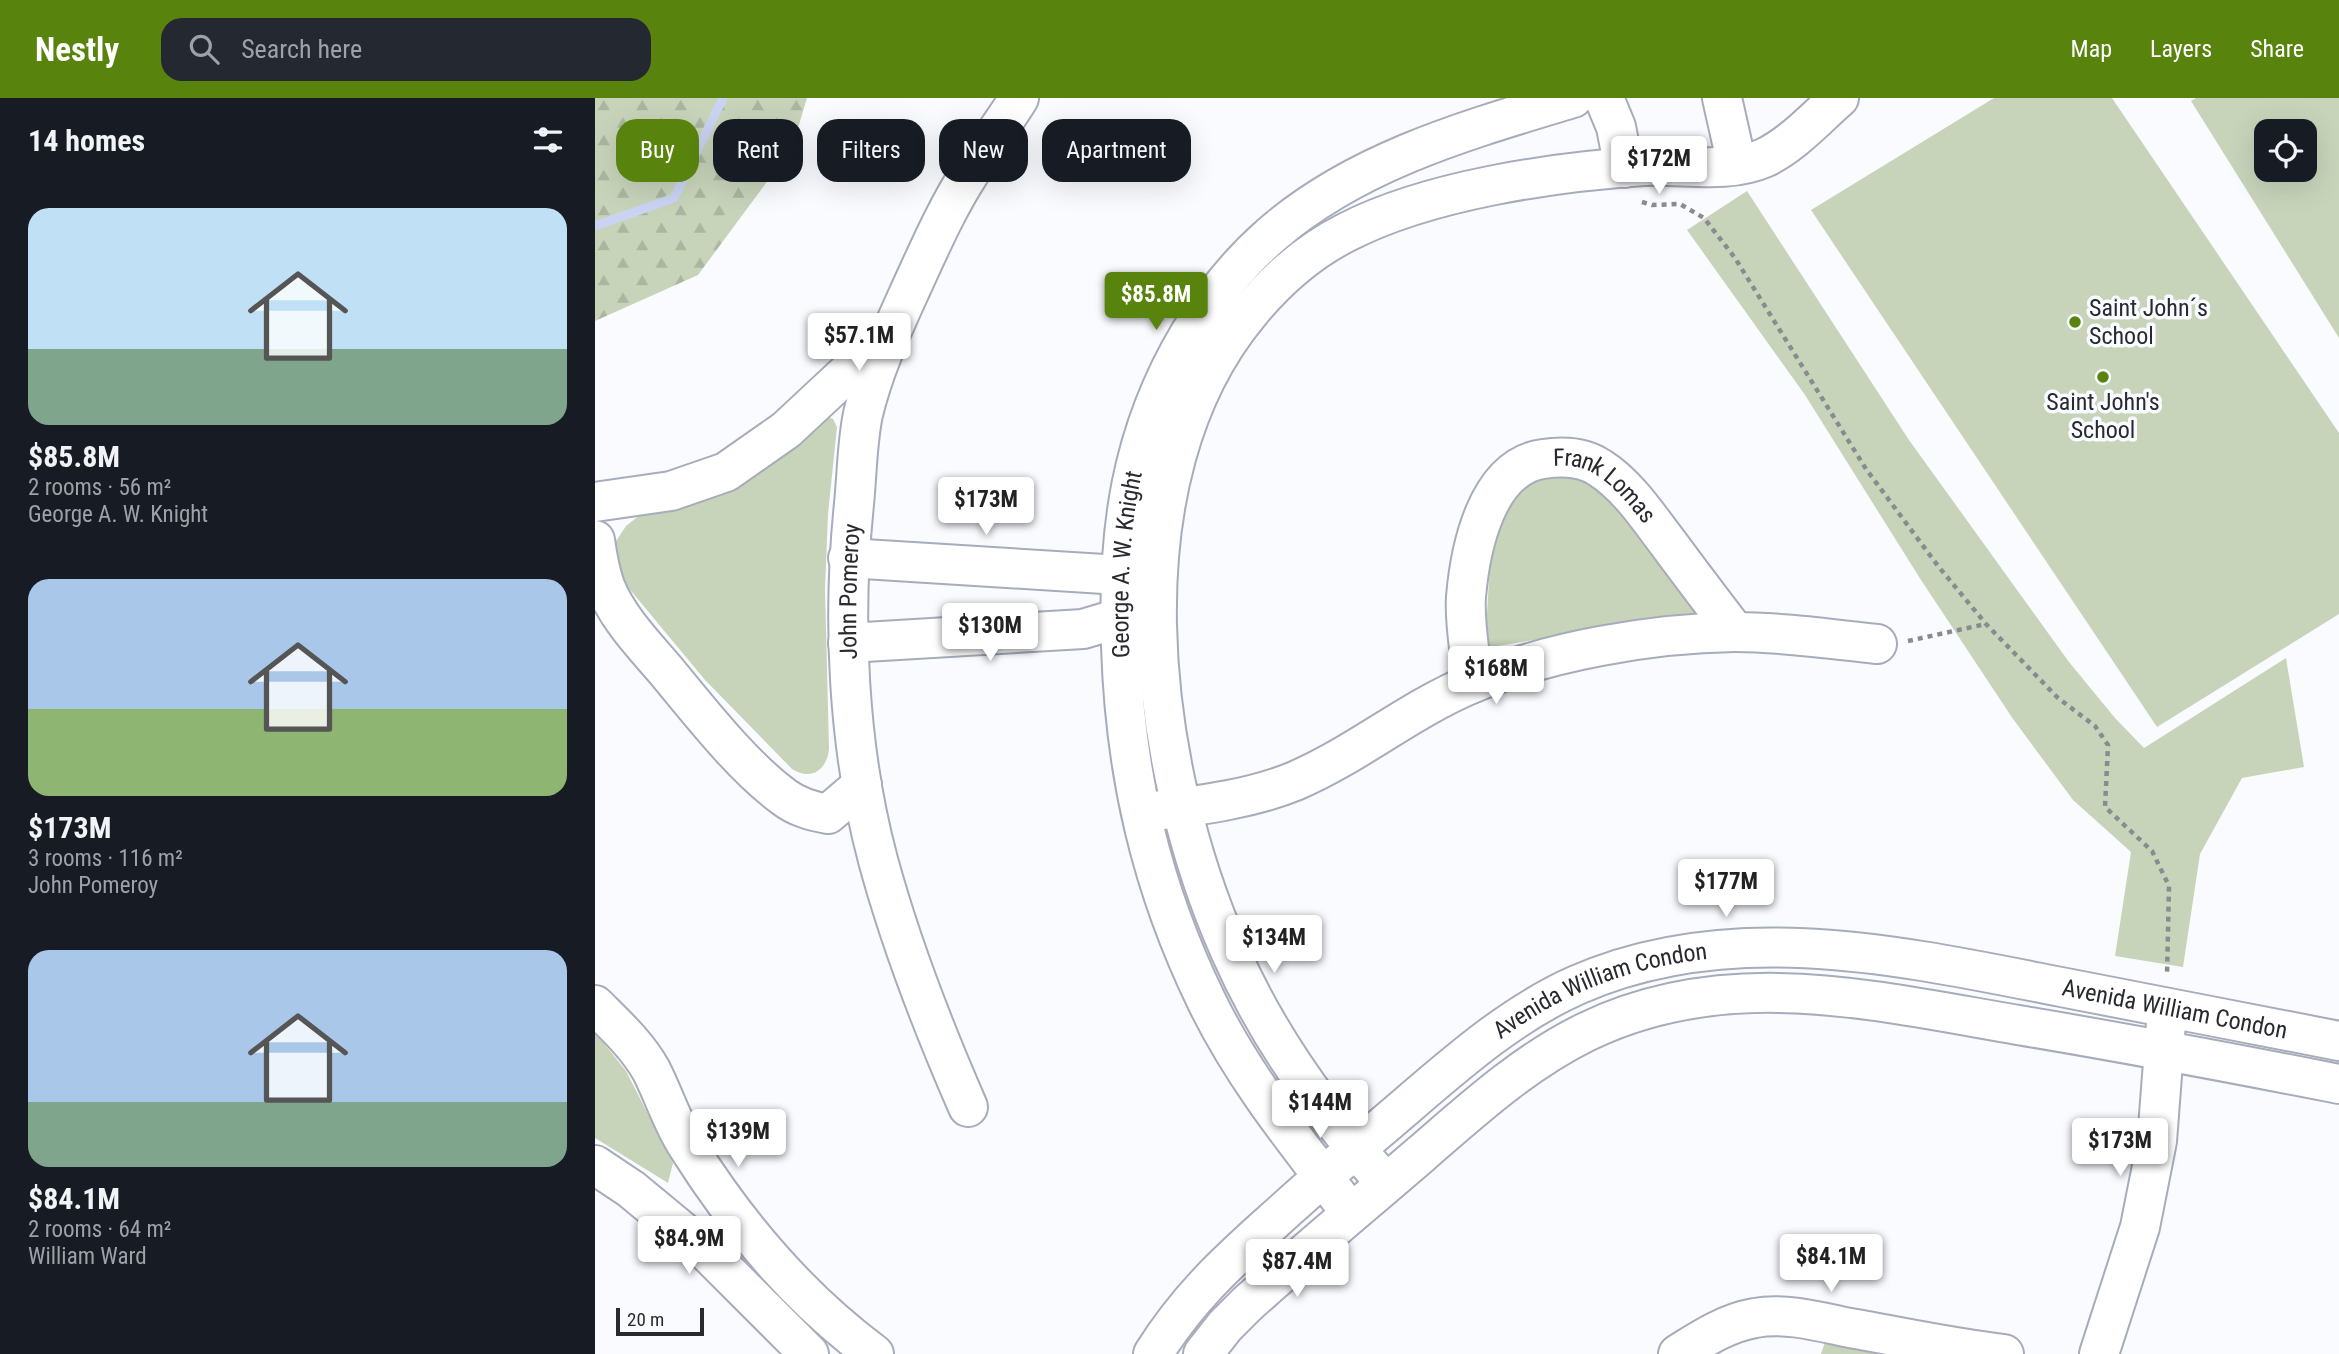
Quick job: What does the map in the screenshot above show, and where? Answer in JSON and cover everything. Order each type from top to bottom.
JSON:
[{"type":"street","name":"John Pomeroy","points":[[968,1107],[940,1042],[902,938],[878,860],[862,785],[848,643],[848,558],[863,414],[885,345],[934,238],[968,175],[1019,98]]},
{"type":"street","name":"George A. W. Knight","points":[[1351,1213],[1290,1136],[1258,1090],[1207,1003],[1170,912],[1140,813],[1127,740],[1120,618],[1120,575],[1131,481],[1146,423],[1177,354],[1200,316],[1248,256],[1279,228],[1315,202],[1376,167],[1448,136],[1573,98]]},
{"type":"street","points":[[1604,98],[1616,127],[1631,184]]},
{"type":"street","points":[[1722,98],[1737,164]]},
{"type":"street","name":"George A. W. Knight","points":[[1386,1183],[1355,1149],[1297,1073],[1249,991],[1212,905],[1181,807],[1164,717],[1158,644],[1158,587],[1166,503],[1183,434],[1198,394],[1218,356],[1239,325],[1263,297],[1317,250],[1347,232],[1420,204],[1506,184],[1631,184],[1651,166],[1695,168],[1757,160],[1774,152],[1839,98]]},
{"type":"street","points":[[595,502],[671,491],[726,471],[786,430],[861,360],[885,345]]},
{"type":"street","points":[[824,396],[842,398],[858,407],[863,414]]},
{"type":"street","name":"Frank Lomas","points":[[1473,683],[1466,600],[1472,552],[1494,491],[1515,469],[1532,460],[1573,458],[1598,466],[1619,483],[1647,515],[1735,632]]},
{"type":"street","points":[[595,540],[606,587],[626,622],[697,708],[763,779],[784,797],[806,810],[828,814],[862,785]]},
{"type":"street","points":[[848,558],[1120,575]]},
{"type":"street","points":[[848,643],[1083,628],[1120,618]]},
{"type":"street","points":[[1140,813],[1267,792],[1321,768],[1433,702],[1473,683],[1503,671],[1565,654],[1643,640],[1735,632],[1877,644]]},
{"type":"street","name":"Avenida William Condon","points":[[1153,1354],[1194,1296],[1219,1270],[1355,1149],[1483,1043],[1544,1002],[1608,972],[1676,955],[1746,947],[1844,951],[1956,966],[2339,1041]]},
{"type":"street","name":"Avenida William Condon","points":[[1203,1354],[1224,1326],[1247,1304],[1516,1074],[1552,1050],[1587,1032],[1660,1004],[1694,997],[1763,992],[1854,997],[2164,1049],[2339,1084]]},
{"type":"street","points":[[595,1005],[632,1043],[650,1070],[685,1144],[737,1216],[807,1296],[848,1335],[874,1354]]},
{"type":"street","points":[[2099,1354],[2140,1227],[2157,1140],[2167,1007]]},
{"type":"street","points":[[595,1165],[631,1189],[706,1251],[809,1354]]},
{"type":"street","points":[[1678,1354],[1720,1328],[1755,1318],[1775,1317],[1910,1338],[1944,1347],[2004,1354]]},
{"type":"path","points":[[1631,184],[1652,205],[1679,204],[1704,218],[1735,258],[1866,469],[1938,566],[1986,624],[2058,698],[2095,726],[2108,745],[2105,807],[2152,851],[2169,886],[2167,1007]]},
{"type":"path","points":[[1877,644],[1915,641],[1986,624]]},
{"type":"green space","points":[[595,98],[807,98],[801,119],[713,119],[713,182],[767,182],[698,275],[595,321]]},
{"type":"green space","name":"Saint John´s School","points":[[1994,98],[2112,98],[2339,433],[2339,614],[2157,727],[1811,210]]},
{"type":"green space","points":[[2196,98],[2339,98],[2339,338],[2191,101]]},
{"type":"green space","points":[[1747,191],[1909,440],[2069,662],[2115,718],[2144,748],[2286,658],[2304,767],[2242,778],[2200,854],[2183,967],[2115,956],[2131,852],[2073,800],[2013,719],[1921,580],[1805,395],[1687,230]]},
{"type":"green space","points":[[826,416],[833,419],[837,427],[828,514],[825,589],[829,749],[821,768],[806,774],[792,769],[705,680],[617,574],[613,557],[616,541],[626,526],[640,515],[684,504]]},
{"type":"green space","points":[[1567,463],[1601,487],[1702,612],[1485,648],[1493,510],[1530,473]]},
{"type":"green space","points":[[595,1032],[626,1071],[673,1163],[668,1183],[595,1138]]},
{"type":"green space","points":[[1825,1342],[1948,1354],[1821,1354]]},
{"type":"waterway","points":[[595,226],[674,198],[723,98]]},
{"type":"place","name":"Saint John´s School","points":[[2075,322]]},
{"type":"place","name":"Saint John's School","points":[[2103,377]]}]
